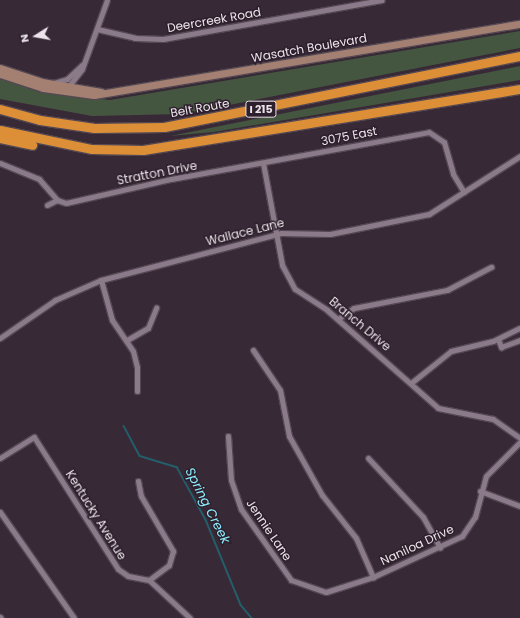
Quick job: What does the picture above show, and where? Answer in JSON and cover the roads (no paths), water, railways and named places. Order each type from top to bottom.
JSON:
[{"type":"highway","name":"Belt Route","points":[[0,109],[40,120],[94,128],[164,127],[520,56]]},
{"type":"highway","name":"I 215","points":[[0,130],[92,149],[143,150],[196,143],[520,89]]},
{"type":"highway","points":[[0,138],[30,145],[92,149]]},
{"type":"street","points":[[66,89],[82,65],[97,29],[106,0]]},
{"type":"street","name":"Deercreek Road","points":[[97,29],[135,38],[163,39],[382,0]]},
{"type":"street","name":"Wasatch Boulevard","points":[[0,74],[66,89],[101,92],[520,24]]},
{"type":"street","points":[[51,84],[67,79],[82,65]]},
{"type":"street","name":"Wasatch Boulevard","points":[[0,68],[66,89]]},
{"type":"street","name":"3075 East","points":[[263,163],[421,133],[439,136],[446,145],[453,174],[464,192]]},
{"type":"street","name":"Wallace Lane","points":[[0,338],[55,300],[101,280],[276,234],[295,231],[330,234],[418,217],[438,210],[520,156]]},
{"type":"street","points":[[0,163],[39,179],[57,200]]},
{"type":"street","name":"Stratton Drive","points":[[47,205],[57,200],[68,203],[171,179],[263,163]]},
{"type":"street","name":"Branch Drive","points":[[263,163],[283,270],[292,286],[338,319],[438,408],[494,419],[520,438]]},
{"type":"street","points":[[338,319],[354,308],[447,290],[491,267]]},
{"type":"street","points":[[101,280],[112,320],[128,340],[137,365],[137,391]]},
{"type":"street","points":[[128,340],[148,328],[156,308]]},
{"type":"street","points":[[411,383],[451,352],[496,340],[520,328]]},
{"type":"street","points":[[496,340],[501,347],[520,340]]},
{"type":"street","points":[[253,350],[280,390],[289,436],[322,495],[356,538],[373,577]]},
{"type":"street","name":"Jennie Lane","points":[[228,436],[230,475],[240,506],[296,584]]},
{"type":"street","name":"Kentucky Avenue","points":[[0,458],[34,437],[118,569],[128,576],[149,580]]},
{"type":"street","name":"Naniloa Drive","points":[[296,584],[331,591],[373,577],[457,540],[470,527],[480,491],[489,471],[520,442]]},
{"type":"street","points":[[368,458],[423,518],[440,548]]},
{"type":"street","points":[[138,480],[141,496],[173,551],[169,565],[149,580],[190,618]]},
{"type":"street","points":[[480,491],[520,506]]},
{"type":"street","points":[[0,512],[74,618]]},
{"type":"waterway","name":"Spring Creek","points":[[124,426],[140,456],[177,467],[206,520],[241,605],[252,618]]}]
